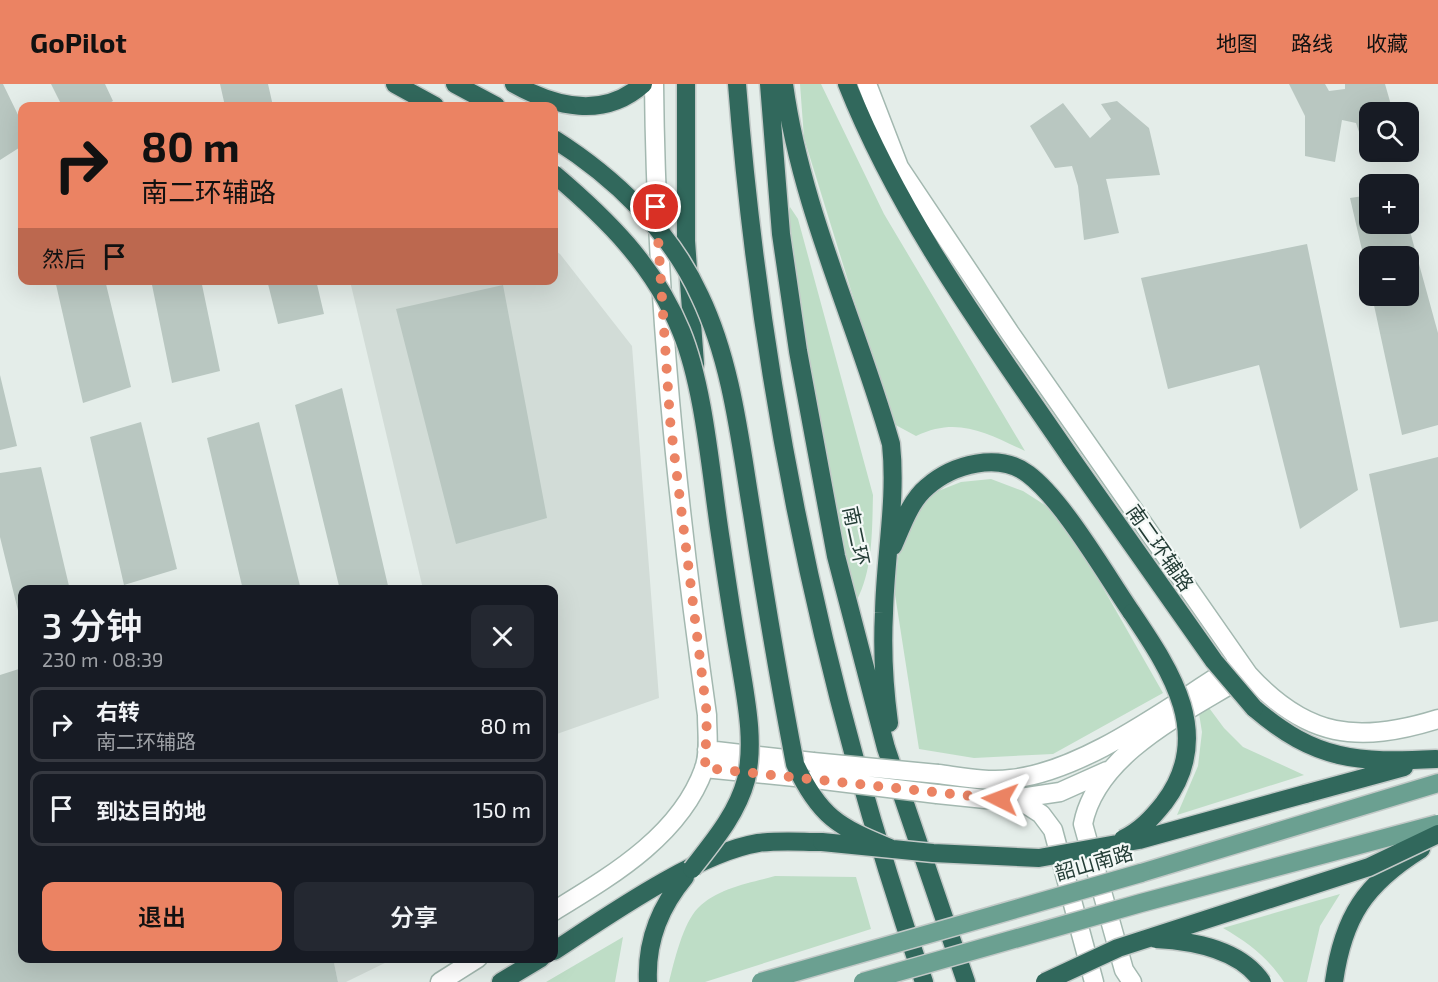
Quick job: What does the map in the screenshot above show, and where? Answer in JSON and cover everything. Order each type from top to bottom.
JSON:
[{"type":"highway","points":[[395,84],[428,102]]},
{"type":"highway","points":[[455,84],[489,102]]},
{"type":"highway","points":[[514,84],[552,102]]},
{"type":"highway","points":[[558,103],[579,107],[604,104],[632,94],[643,84]]},
{"type":"highway","points":[[648,982],[646,957],[656,920],[671,893],[736,808],[746,780],[750,748],[744,690],[697,389],[686,241],[686,84]]},
{"type":"highway","points":[[737,84],[746,203],[804,549],[848,737],[898,906],[924,982]]},
{"type":"highway","name":"南二环","points":[[769,84],[781,234],[798,351],[836,556],[886,748],[966,982]]},
{"type":"highway","points":[[784,84],[797,156],[816,222],[891,444],[894,472],[884,612],[884,683],[892,743],[910,821]]},
{"type":"highway","points":[[847,84],[865,130],[914,223],[1071,458],[1214,661],[1254,708],[1279,729],[1308,746],[1347,759],[1386,761],[1437,758]]},
{"type":"highway","points":[[558,142],[592,163],[632,201],[667,241],[700,295],[714,331],[729,385],[795,764],[809,794],[831,818],[853,833],[890,848]]},
{"type":"highway","points":[[558,177],[601,214],[637,254],[660,289],[682,332],[697,389]]},
{"type":"highway","points":[[888,555],[909,509],[926,487],[956,469],[978,463],[1009,464],[1028,474],[1050,497],[1132,613],[1176,683],[1184,708],[1186,741],[1183,770],[1169,796],[1149,822],[1126,838],[1102,848]]},
{"type":"highway","points":[[558,948],[637,898],[692,868],[757,843],[822,842],[1039,858],[1102,848],[1184,829],[1437,758]]},
{"type":"highway","points":[[1045,982],[1083,962],[1146,939],[1369,867],[1438,836]]},
{"type":"highway","points":[[1334,982],[1339,946],[1353,916],[1375,884],[1400,862],[1438,836]]},
{"type":"highway","points":[[1146,939],[1178,941],[1223,952],[1250,968],[1262,982]]},
{"type":"highway","points":[[501,982],[533,963]]},
{"type":"main road","name":"韶山南路","points":[[761,982],[1141,873],[1438,783]]},
{"type":"main road","points":[[863,982],[1164,897],[1438,824]]},
{"type":"street","points":[[558,908],[597,884],[647,846],[673,822],[688,802],[705,768],[707,715],[670,420],[658,269],[654,84]]},
{"type":"street","name":"南二环辅路","points":[[867,84],[899,167],[1010,333],[1244,668],[1267,695],[1299,717],[1330,729],[1355,734],[1405,729],[1438,719]]},
{"type":"street","points":[[705,768],[938,774],[974,779],[1010,779],[1036,774],[1066,764],[1115,740],[1244,668]]},
{"type":"street","points":[[1000,799],[1043,796],[1073,788],[1097,777],[1244,668]]},
{"type":"street","points":[[707,750],[937,794],[1024,803],[1041,813],[1053,830]]},
{"type":"street","points":[[1066,764],[1128,978]]},
{"type":"street","points":[[1083,824],[1086,806],[1098,784],[1117,764]]},
{"type":"street","points":[[1036,774],[1094,980]]},
{"type":"street","points":[[440,982],[469,963]]},
{"type":"shaded area","points":[[558,253],[632,346],[659,698],[558,734],[558,585],[422,585],[351,285],[558,285]]},
{"type":"shaded area","points":[[334,963],[385,963],[346,982],[338,982]]},
{"type":"green space","points":[[800,84],[821,84],[884,214],[1025,451],[972,429],[945,427],[916,436],[892,423],[804,138]]},
{"type":"green space","points":[[790,207],[798,219],[873,495],[869,562],[857,600],[845,585],[786,219]]},
{"type":"green space","points":[[991,479],[1023,491],[1062,516],[1163,693],[1053,754],[974,758],[919,749],[894,588],[900,544],[928,495],[961,482]]},
{"type":"green space","points":[[1195,689],[1224,728],[1243,747],[1304,775],[1177,815],[1198,766],[1202,732]]},
{"type":"green space","points":[[775,876],[856,877],[871,929],[705,982],[669,982],[684,933],[698,908],[724,891]]},
{"type":"green space","points":[[1340,894],[1320,926],[1307,982],[1284,982],[1257,951],[1223,928]]},
{"type":"green space","points":[[623,937],[615,982],[546,982]]},
{"type":"building","points":[[0,84],[3,84],[18,115],[18,149],[0,160]]},
{"type":"building","points":[[51,84],[105,84],[113,101],[111,102],[60,102]]},
{"type":"building","points":[[220,84],[268,84],[272,102],[224,102]]},
{"type":"building","points":[[1289,84],[1325,84],[1329,91],[1345,89],[1345,84],[1385,84],[1390,102],[1359,102],[1359,132],[1356,123],[1342,120],[1335,162],[1305,156],[1305,116]]},
{"type":"building","points":[[1117,101],[1149,128],[1160,175],[1106,179],[1119,233],[1084,240],[1078,186],[1072,166],[1055,168],[1030,126],[1063,103],[1090,138],[1111,119],[1101,104]]},
{"type":"building","points":[[1359,197],[1359,234],[1411,234],[1414,246],[1361,246],[1350,198]]},
{"type":"building","points":[[1307,244],[1358,490],[1300,529],[1259,365],[1168,389],[1141,278]]},
{"type":"building","points":[[1419,264],[1438,333],[1438,425],[1402,435],[1374,306],[1419,306]]},
{"type":"building","points":[[56,285],[106,285],[131,387],[83,403]]},
{"type":"building","points":[[152,285],[202,285],[220,371],[172,383]]},
{"type":"building","points":[[268,285],[317,285],[324,314],[278,324]]},
{"type":"building","points":[[503,285],[547,518],[456,544],[396,309]]},
{"type":"building","points":[[0,375],[17,446],[0,450]]},
{"type":"building","points":[[342,388],[388,585],[339,585],[295,405]]},
{"type":"building","points":[[141,422],[177,569],[124,585],[90,437]]},
{"type":"building","points":[[259,422],[300,585],[242,585],[207,438]]},
{"type":"building","points":[[1438,457],[1438,621],[1400,628],[1369,474]]},
{"type":"building","points":[[41,467],[69,585],[18,585],[18,611],[0,537],[0,473]]},
{"type":"building","points":[[18,669],[18,963],[334,963],[338,982],[0,982],[0,675]]},
{"type":"route","points":[[656,207],[658,269],[670,420],[707,715],[705,768],[1000,799]]}]
